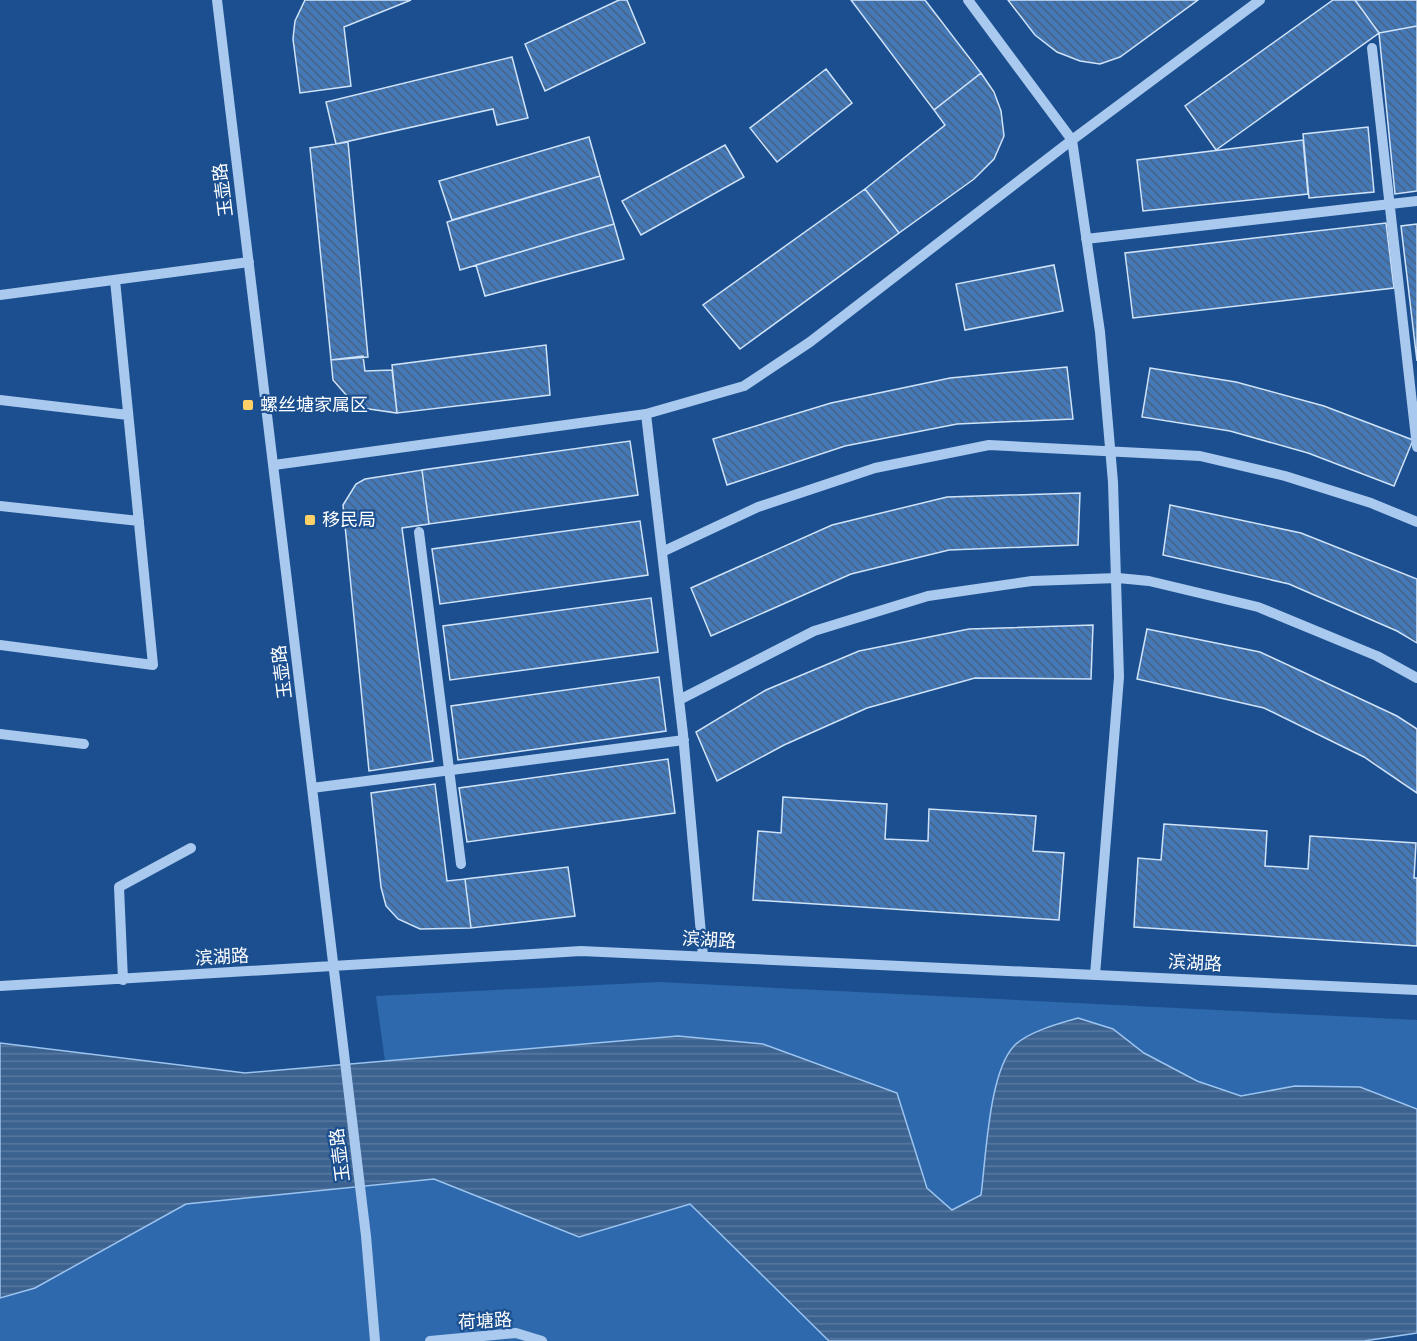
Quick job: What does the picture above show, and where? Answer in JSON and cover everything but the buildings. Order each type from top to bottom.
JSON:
[{"type":"street","name":"玉壶路","points":[[217,0],[366,1236],[375,1341]]},
{"type":"street","points":[[968,0],[1072,140],[1100,332],[1118,578],[1119,677],[1095,975]]},
{"type":"street","points":[[273,465],[646,414],[744,386],[810,342],[1072,140],[1260,0]]},
{"type":"street","points":[[1372,48],[1417,447]]},
{"type":"street","points":[[1086,239],[1417,201]]},
{"type":"street","points":[[0,295],[249,262]]},
{"type":"street","points":[[0,645],[153,665],[115,280]]},
{"type":"street","points":[[0,400],[128,415]]},
{"type":"street","points":[[646,414],[684,740],[703,956]]},
{"type":"street","points":[[662,552],[758,507],[875,468],[989,445],[1200,456],[1285,476],[1371,503],[1417,522]]},
{"type":"street","points":[[0,506],[139,521]]},
{"type":"street","points":[[418,532],[461,864]]},
{"type":"street","points":[[679,700],[814,631],[928,596],[1032,581],[1118,578],[1149,581],[1258,608],[1377,656],[1417,678]]},
{"type":"street","points":[[0,734],[84,744]]},
{"type":"street","points":[[312,788],[684,740]]},
{"type":"street","points":[[123,980],[119,887],[191,848]]},
{"type":"street","name":"滨湖路","points":[[0,986],[581,951],[1417,990]]},
{"type":"street","name":"荷塘路","points":[[430,1341],[516,1334],[542,1341]]},
{"type":"shaded area","points":[[659,982],[1417,1020],[1417,1109],[1360,1087],[1295,1086],[1241,1096],[1197,1081],[1144,1053],[1113,1029],[991,1115],[981,1195],[952,1210],[928,1188],[896,1093],[763,1044],[678,1036],[385,1061],[376,996]]},
{"type":"shaded area","points":[[1078,1018],[1113,1029],[1144,1053],[1197,1081],[1241,1096],[1295,1086],[1360,1087],[1417,1109],[1417,1333],[1364,1341],[829,1341],[690,1204],[579,1237],[434,1179],[186,1204],[35,1288],[0,1298],[0,1043],[245,1073],[678,1036],[763,1044],[897,1093],[927,1188],[952,1210],[981,1195],[990,1116],[999,1075],[1006,1058],[1014,1046],[1027,1036]]},
{"type":"shaded area","points":[[434,1179],[579,1237],[690,1204],[829,1341],[0,1341],[0,1298],[35,1288],[186,1204]]},
{"type":"place","name":"螺丝塘家属区","points":[[248,405]]},
{"type":"place","name":"移民局","points":[[310,520]]}]
